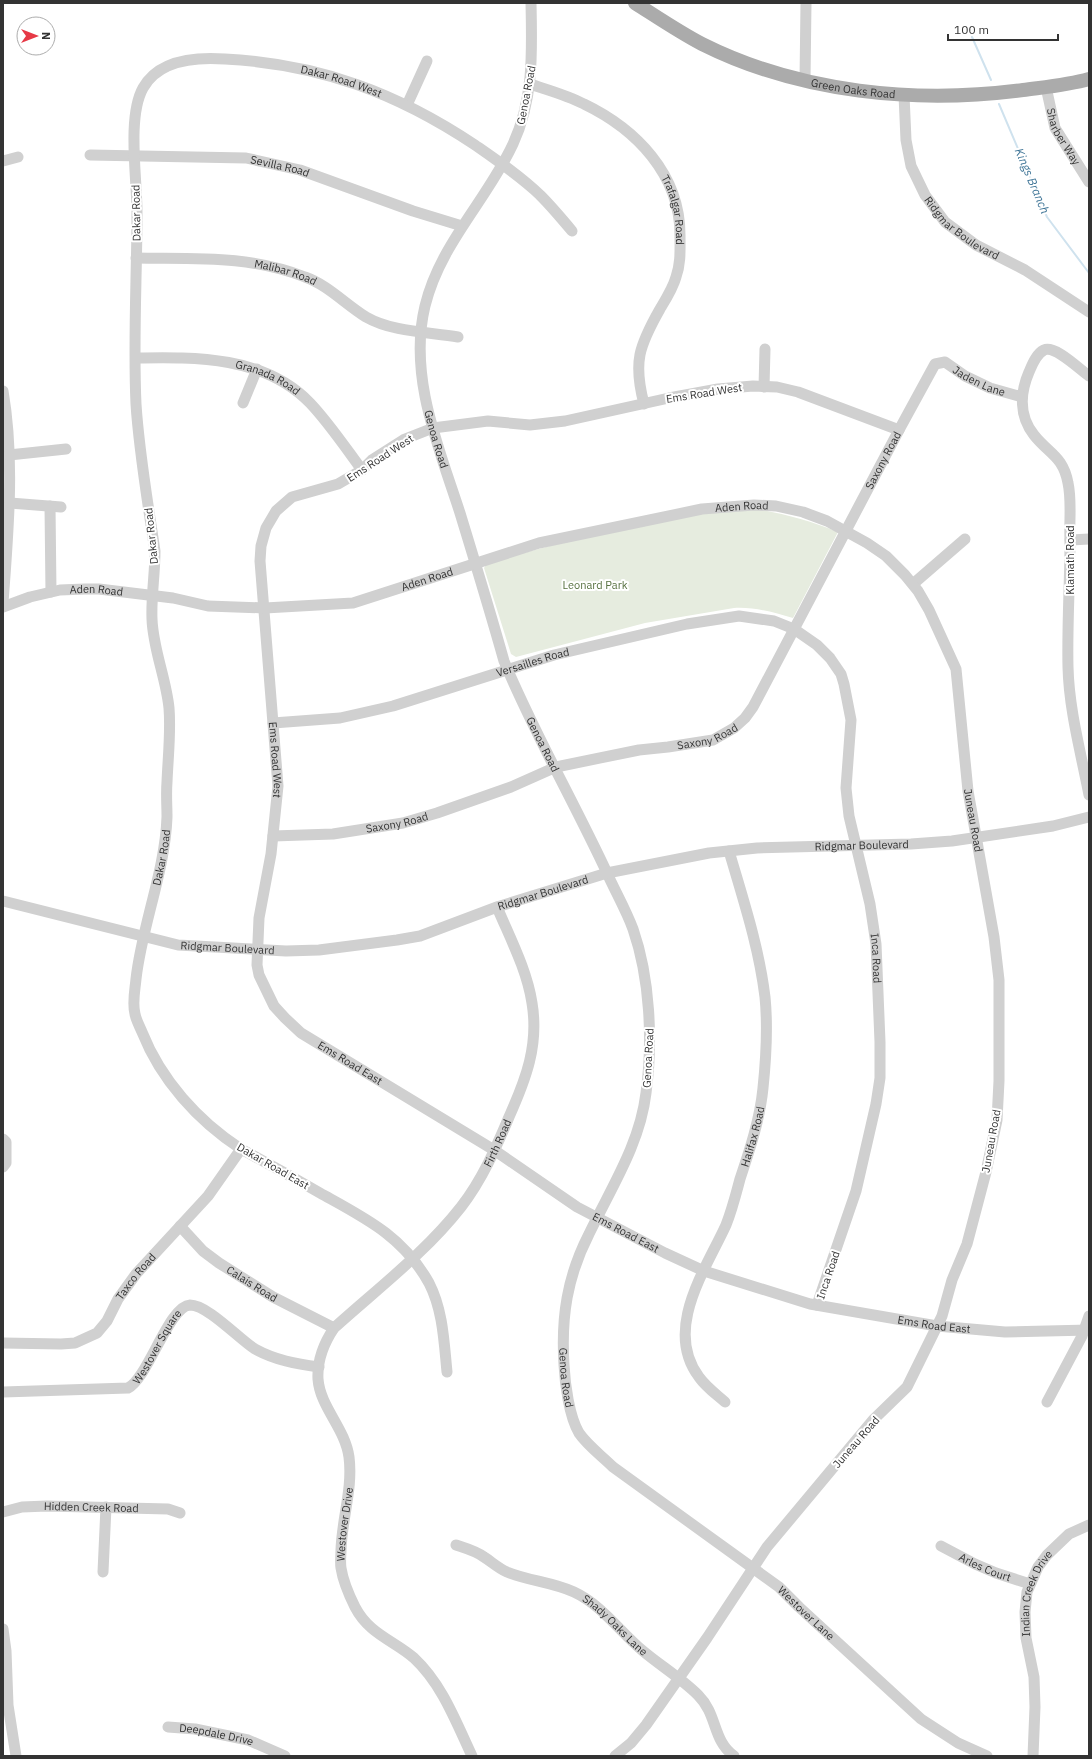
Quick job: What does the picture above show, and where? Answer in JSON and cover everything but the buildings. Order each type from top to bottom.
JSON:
[{"type":"main road","name":"Green Oaks Road","points":[[635,3],[683,33],[754,66],[805,80],[860,91],[904,95],[945,96],[1000,93],[1046,87],[1089,79]]},
{"type":"street","name":"Genoa Road","points":[[531,3],[532,65],[523,119],[514,143],[503,164],[462,226],[442,259],[435,274],[425,306],[421,331],[420,355],[422,378],[428,412],[508,670],[516,690],[556,767],[607,873],[632,928],[639,952],[650,1023],[646,1095],[628,1158],[587,1236],[573,1272],[565,1304],[563,1350],[564,1376],[567,1397],[578,1432],[622,1474]]},
{"type":"street","points":[[805,80],[806,3]]},
{"type":"street","name":"Dakar Road West","points":[[135,156],[135,125],[138,100],[144,86],[163,68],[184,60],[208,58],[252,60],[299,68],[339,77],[406,105],[450,128],[503,164],[540,196],[572,231]]},
{"type":"street","points":[[406,105],[427,61]]},
{"type":"street","name":"Trafalgar Road","points":[[530,84],[584,104],[617,123],[644,146],[664,174],[672,190],[680,223],[680,262],[672,289],[643,343],[639,356],[638,382],[644,404]]},
{"type":"street","name":"Sharber Way","points":[[1046,87],[1055,128],[1089,182]]},
{"type":"street","name":"Ridgmar Boulevard","points":[[904,95],[906,140],[911,166],[925,195],[945,222],[976,245],[1025,270],[1089,312]]},
{"type":"street","name":"Sevilla Road","points":[[90,155],[219,156],[246,158],[269,162],[300,170],[413,211],[462,226]]},
{"type":"street","name":"Dakar Road","points":[[135,156],[136,404],[155,552],[152,618],[154,639],[166,688],[169,708],[167,819],[157,880],[144,937]]},
{"type":"street","points":[[3,161],[18,157]]},
{"type":"street","name":"Malibar Road","points":[[136,258],[223,259],[248,261],[284,270],[315,281],[366,317],[395,327],[458,337]]},
{"type":"street","name":"Klamath Road","points":[[1089,376],[1054,350],[1048,349],[1039,353],[1032,364],[1025,382],[1022,397],[1022,406],[1025,418],[1034,435],[1061,462],[1068,484],[1071,562],[1068,667],[1074,713],[1089,795]]},
{"type":"street","points":[[764,387],[765,350]]},
{"type":"street","name":"Granada Road","points":[[136,358],[202,359],[237,364],[257,369],[277,378],[310,402],[362,470]]},
{"type":"street","name":"Jaden Lane","points":[[938,363],[945,362],[965,376],[990,388],[1022,397]]},
{"type":"street","name":"Saxony Road","points":[[273,836],[333,834],[403,823],[437,813],[510,787],[556,767],[639,750],[701,742],[721,736],[734,728],[745,718],[794,629],[899,430],[918,398],[930,370],[935,364],[938,363]]},
{"type":"street","points":[[243,403],[257,369]]},
{"type":"street","name":"Ems Road West","points":[[257,950],[259,918],[273,836],[278,786],[265,608],[260,561],[261,546],[266,528],[276,511],[292,497],[338,484],[362,470],[372,460],[405,439],[433,428],[488,421],[530,425],[565,421],[718,389],[777,387],[798,392],[899,430]]},
{"type":"street","points":[[3,390],[10,503],[3,603]]},
{"type":"street","points":[[7,450],[66,449]]},
{"type":"street","points":[[10,503],[56,506],[51,592]]},
{"type":"street","name":"Aden Road","points":[[3,607],[60,590],[99,589],[173,598],[208,606],[265,608],[353,604],[539,543],[702,508],[754,505],[776,506],[827,521],[846,531]]},
{"type":"street","name":"Juneau Road","points":[[678,1679],[767,1546],[873,1420],[907,1387],[942,1316],[952,1280],[967,1244],[986,1172],[997,1120],[999,1081],[998,967],[968,791],[956,669],[929,610],[913,584],[886,556],[846,531]]},
{"type":"street","points":[[913,584],[965,539]]},
{"type":"street","points":[[1070,540],[1089,539]]},
{"type":"street","name":"Versailles Road","points":[[273,723],[340,718],[393,706],[554,655],[687,624],[738,616],[774,621],[794,629]]},
{"type":"street","name":"Inca Road","points":[[794,629],[816,645],[830,658],[841,674],[844,684],[851,720],[846,788],[849,816],[870,904],[876,944],[880,1042],[880,1078],[876,1104],[856,1191],[817,1305]]},
{"type":"street","name":"Ridgmar Boulevard","points":[[3,901],[144,937],[190,947],[257,950],[319,950],[420,936],[497,907],[607,873],[709,853],[757,848],[918,844],[976,838],[1054,826],[1089,818]]},
{"type":"street","name":"Halifax Road","points":[[725,1402],[706,1386],[698,1376],[691,1364],[685,1335],[688,1310],[693,1293],[726,1224],[756,1127],[763,1089],[765,999],[761,969],[753,932],[729,851]]},
{"type":"street","name":"Firth Road","points":[[334,1328],[438,1234],[461,1207],[478,1182],[494,1150],[527,1074],[533,1043],[532,1004],[528,984],[497,907]]},
{"type":"street","name":"Dakar Road East","points":[[144,937],[137,966],[134,1001],[135,1014],[148,1048],[176,1091],[194,1111],[225,1139],[386,1232],[412,1258],[429,1284],[440,1315],[447,1372]]},
{"type":"street","name":"Ems Road East","points":[[257,950],[259,975],[267,994],[285,1018],[301,1033],[494,1150],[577,1206],[665,1253],[704,1271],[817,1305],[937,1326],[1005,1332],[1087,1330]]},
{"type":"street","points":[[3,1139],[6,1142],[6,1163],[3,1167]]},
{"type":"street","name":"Taxco Road","points":[[3,1343],[75,1343],[97,1333],[107,1321],[118,1299],[136,1274],[208,1196],[240,1149]]},
{"type":"street","name":"Calais Road","points":[[180,1226],[203,1251],[219,1263],[273,1297],[334,1328]]},
{"type":"street","name":"Westover Square","points":[[3,1392],[128,1388],[135,1385],[155,1348],[181,1309],[191,1305],[203,1310],[224,1323],[253,1347],[270,1357],[299,1365],[319,1367]]},
{"type":"street","points":[[1047,1402],[1087,1330],[1089,1316]]},
{"type":"street","name":"Westover Drive","points":[[334,1328],[320,1355],[319,1388],[324,1402],[342,1433],[349,1455],[350,1473],[344,1516],[340,1567],[346,1587],[356,1608],[365,1622],[376,1633],[413,1657],[430,1675],[452,1712],[472,1756]]},
{"type":"street","name":"Westover Lane","points":[[622,1474],[779,1587],[921,1718],[958,1743],[987,1756]]},
{"type":"street","name":"Hidden Creek Road","points":[[3,1512],[22,1507],[106,1507],[168,1509],[180,1513]]},
{"type":"street","points":[[103,1572],[106,1507]]},
{"type":"street","name":"Indian Creek Drive","points":[[1033,1756],[1035,1707],[1034,1677],[1026,1638],[1025,1612],[1027,1592],[1038,1567],[1047,1555],[1069,1534],[1089,1525]]},
{"type":"street","name":"Shady Oaks Lane","points":[[456,1545],[483,1556],[507,1572],[562,1587],[593,1603],[642,1650],[704,1701],[713,1718],[716,1731],[726,1750],[734,1756]]},
{"type":"street","name":"Arles Court","points":[[941,1546],[996,1574],[1030,1584]]},
{"type":"street","points":[[3,1629],[6,1651],[8,1705],[16,1756]]},
{"type":"street","points":[[615,1756],[632,1743],[678,1679]]},
{"type":"street","name":"Deepdale Drive","points":[[168,1727],[195,1728],[248,1740],[285,1756]]},
{"type":"green space","name":"Leonard Park","points":[[756,509],[798,518],[838,532],[793,618],[757,609],[734,608],[645,623],[516,657],[511,654],[484,568],[487,563],[583,537],[702,513]]},
{"type":"waterway","name":"Kings Branch","points":[[972,37],[991,80]]},
{"type":"waterway","name":"Kings Branch","points":[[999,104],[1047,217],[1089,273]]}]
